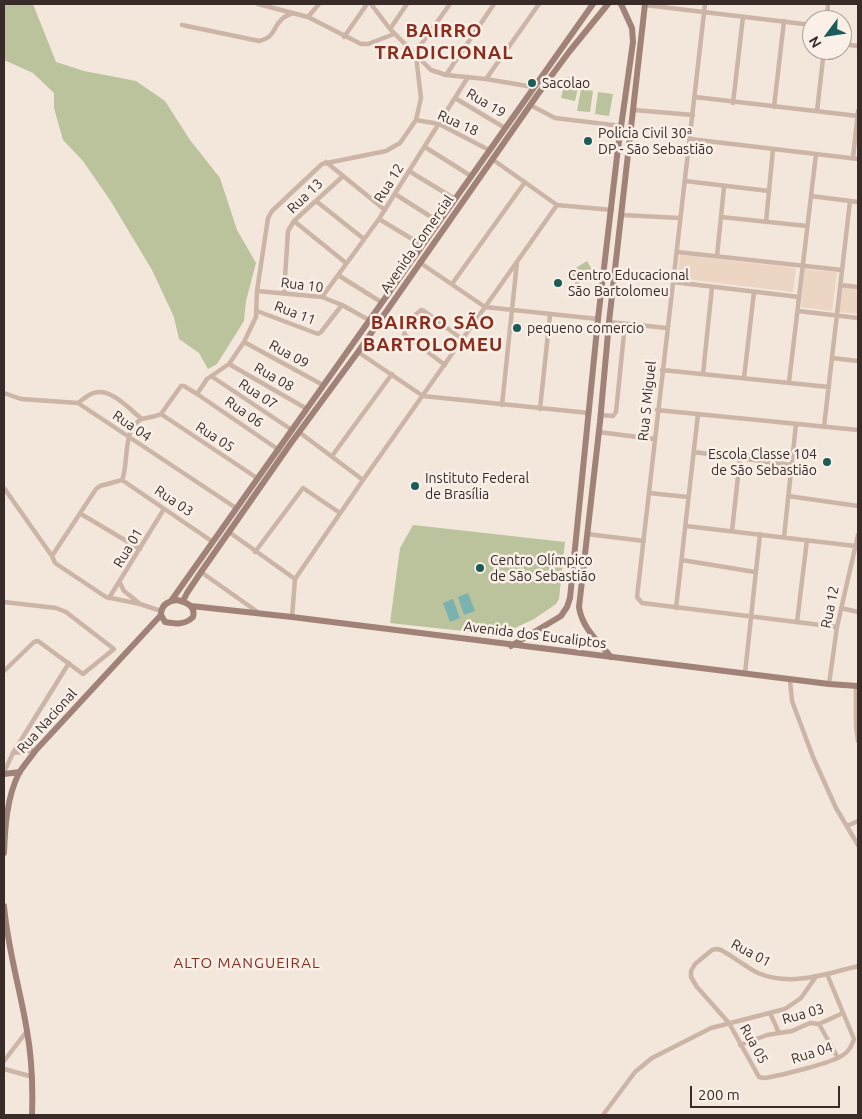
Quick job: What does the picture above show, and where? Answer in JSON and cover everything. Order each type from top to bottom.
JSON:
[{"type":"street","points":[[258,4],[308,17],[357,43],[368,44],[394,34]]},
{"type":"street","points":[[308,17],[319,4]]},
{"type":"street","points":[[344,37],[369,4],[390,30],[431,70],[446,75],[486,79],[533,87]]},
{"type":"street","points":[[390,30],[407,4]]},
{"type":"street","points":[[52,556],[100,486],[122,480],[128,437],[137,423],[142,419],[161,414],[182,386],[197,394],[211,376],[229,364],[244,342],[256,317],[257,291],[268,218],[272,211],[317,168],[326,162],[386,152],[400,143],[416,120],[420,98],[417,50],[450,4]]},
{"type":"street","points":[[446,75],[494,4]]},
{"type":"street","points":[[486,79],[539,4]]},
{"type":"street","name":"Avenida Comercial","points":[[183,601],[288,441],[358,352],[419,262],[439,222],[533,87],[594,4]]},
{"type":"street","name":"Avenida Comercial","points":[[304,419],[307,409],[422,245],[433,236],[492,159],[569,52],[607,4]]},
{"type":"street","points":[[511,646],[561,616],[570,598],[598,319],[618,148],[633,42],[632,28],[622,4]]},
{"type":"street","points":[[611,657],[585,627],[579,607],[645,4],[802,24]]},
{"type":"street","name":"Rua S Miguel","points":[[705,4],[657,410],[637,598],[642,603],[676,608],[837,627]]},
{"type":"street","points":[[182,25],[259,41],[267,39],[282,19],[293,13]]},
{"type":"street","points":[[733,103],[743,17]]},
{"type":"street","points":[[774,107],[784,22]]},
{"type":"street","points":[[817,112],[823,60]]},
{"type":"street","name":"Rua 12","points":[[322,297],[385,210],[468,77]]},
{"type":"street","points":[[694,97],[858,116]]},
{"type":"street","name":"Rua 19","points":[[455,98],[505,128]]},
{"type":"street","points":[[530,105],[555,118],[621,126]]},
{"type":"street","points":[[690,139],[856,158],[858,111]]},
{"type":"street","points":[[623,112],[693,115]]},
{"type":"street","points":[[513,116],[520,120]]},
{"type":"street","name":"Rua 18","points":[[416,120],[439,124],[489,150]]},
{"type":"street","points":[[499,136],[506,140]]},
{"type":"street","points":[[425,147],[471,176]]},
{"type":"street","points":[[618,148],[629,149]]},
{"type":"street","points":[[766,222],[773,149]]},
{"type":"street","points":[[789,382],[816,154]]},
{"type":"street","points":[[492,159],[557,206],[612,210]]},
{"type":"street","points":[[326,162],[385,210]]},
{"type":"street","points":[[409,171],[455,199]]},
{"type":"street","name":"Rua 13","points":[[284,293],[286,238],[288,231],[294,222],[342,176]]},
{"type":"street","points":[[685,181],[769,192]]},
{"type":"street","points":[[452,284],[525,182]]},
{"type":"street","points":[[717,256],[724,187]]},
{"type":"street","points":[[395,194],[439,222]]},
{"type":"street","points":[[811,196],[858,202]]},
{"type":"street","points":[[316,201],[364,239]]},
{"type":"street","points":[[824,427],[850,201]]},
{"type":"street","points":[[292,617],[295,579],[557,206]]},
{"type":"street","points":[[622,215],[680,218]]},
{"type":"street","points":[[721,217],[807,226]]},
{"type":"street","points":[[379,219],[422,245]]},
{"type":"street","points":[[294,222],[346,263]]},
{"type":"street","points":[[677,252],[842,270]]},
{"type":"street","points":[[419,262],[485,307],[598,319]]},
{"type":"street","points":[[502,405],[517,262]]},
{"type":"street","points":[[406,267],[412,272]]},
{"type":"street","points":[[338,275],[381,302]]},
{"type":"street","points":[[673,282],[799,297]]},
{"type":"street","points":[[840,284],[858,287]]},
{"type":"street","points":[[703,374],[712,287]]},
{"type":"street","name":"Rua 10","points":[[257,291],[322,297],[370,320]]},
{"type":"street","points":[[744,378],[754,292]]},
{"type":"street","name":"Rua 11","points":[[257,311],[318,334],[342,305]]},
{"type":"street","points":[[445,365],[404,334],[410,321],[418,312],[424,311],[462,339]]},
{"type":"street","points":[[798,311],[858,318]]},
{"type":"street","points":[[540,409],[550,314]]},
{"type":"street","points":[[609,322],[667,328]]},
{"type":"street","points":[[588,421],[613,416],[616,412],[625,324]]},
{"type":"street","name":"Rua 09","points":[[244,342],[323,386]]},
{"type":"street","points":[[358,352],[423,396],[589,413]]},
{"type":"street","points":[[832,358],[858,361]]},
{"type":"street","name":"Rua 08","points":[[229,364],[307,409]]},
{"type":"street","points":[[662,370],[789,382],[829,388]]},
{"type":"street","points":[[332,456],[392,374]]},
{"type":"street","name":"Rua 07","points":[[211,376],[296,431],[363,480]]},
{"type":"street","points":[[4,393],[21,399],[78,403],[91,394],[106,393],[142,419]]},
{"type":"street","name":"Rua 06","points":[[197,394],[279,450]]},
{"type":"street","name":"Rua 04","points":[[78,403],[236,508]]},
{"type":"street","points":[[657,410],[858,430]]},
{"type":"street","name":"Rua 05","points":[[161,414],[258,478]]},
{"type":"street","points":[[676,608],[698,414]]},
{"type":"street","points":[[784,537],[796,424]]},
{"type":"street","points":[[598,432],[654,439]]},
{"type":"street","name":"Avenida Comercial","points":[[171,601],[236,508],[279,450],[288,441]]},
{"type":"street","points":[[694,452],[791,465]]},
{"type":"street","points":[[732,531],[740,458]]},
{"type":"street","name":"Rua 03","points":[[122,480],[213,542]]},
{"type":"street","points":[[4,488],[55,563],[109,598],[140,604],[161,613],[165,622]]},
{"type":"street","points":[[255,552],[303,488],[340,513]]},
{"type":"street","points":[[648,493],[688,497]]},
{"type":"street","points":[[788,496],[858,506]]},
{"type":"street","name":"Rua 01","points":[[109,598],[164,509]]},
{"type":"street","points":[[81,514],[140,549]]},
{"type":"street","points":[[686,526],[855,546]]},
{"type":"street","points":[[229,532],[295,579]]},
{"type":"street","points":[[588,534],[644,541]]},
{"type":"street","points":[[745,673],[760,534]]},
{"type":"street","name":"Rua 12","points":[[828,684],[837,627],[858,535]]},
{"type":"street","points":[[797,622],[807,540]]},
{"type":"street","points":[[682,560],[755,572]]},
{"type":"street","points":[[201,572],[262,615]]},
{"type":"street","points":[[573,579],[582,580]]},
{"type":"street","points":[[120,583],[124,591],[140,604]]},
{"type":"street","points":[[161,613],[164,606],[171,601],[183,601],[191,606],[194,617]]},
{"type":"street","points":[[4,602],[56,608],[66,612],[114,649],[83,674],[38,640],[4,671]]},
{"type":"street","name":"Avenida dos Eucaliptos","points":[[191,606],[790,680],[857,686]]},
{"type":"street","points":[[841,608],[858,612]]},
{"type":"street","points":[[151,626],[165,622],[186,622],[209,609]]},
{"type":"street","name":"Rua Nacional","points":[[4,853],[5,825],[12,794],[20,772],[36,750],[161,613]]},
{"type":"street","points":[[20,772],[4,773],[13,752],[69,663]]},
{"type":"street","points":[[790,680],[792,701],[810,748],[836,808],[858,845]]},
{"type":"street","points":[[857,686],[856,726],[858,741]]},
{"type":"street","points":[[13,752],[36,750]]},
{"type":"street","points":[[847,826],[858,821]]},
{"type":"street","points":[[4,906],[9,950],[27,1031],[33,1077],[32,1115]]},
{"type":"street","name":"Rua 01","points":[[729,1023],[697,987],[691,977],[691,971],[695,964],[712,950],[722,950],[758,973],[785,978],[815,978]]},
{"type":"street","points":[[603,1115],[631,1076],[642,1065],[666,1050],[711,1028],[785,1009],[802,998],[815,978],[858,966]]},
{"type":"street","name":"Rua 04","points":[[759,1077],[772,1076],[838,1058],[848,1051],[854,1039],[827,974]]},
{"type":"street","points":[[770,1013],[779,1033]]},
{"type":"street","name":"Rua 03","points":[[740,1044],[792,1031],[810,1023],[819,1024],[843,1013]]},
{"type":"street","name":"Rua 05","points":[[729,1023],[759,1077]]},
{"type":"street","points":[[819,1024],[838,1058]]},
{"type":"street","points":[[4,1061],[27,1031]]},
{"type":"street","points":[[4,1069],[33,1077]]},
{"type":"green space","points":[[4,4],[33,4],[56,62],[84,71],[136,81],[165,101],[190,140],[220,178],[237,230],[256,263],[246,301],[244,321],[217,364],[208,369],[199,353],[179,339],[174,317],[152,270],[110,200],[83,161],[63,140],[54,108],[54,93],[33,73],[4,60]]},
{"type":"green space","points":[[566,77],[580,79],[575,101],[561,98]]},
{"type":"green space","points":[[581,89],[593,91],[590,112],[577,111]]},
{"type":"green space","points":[[598,92],[613,94],[609,116],[595,114]]},
{"type":"green space","points":[[587,261],[594,273],[576,285],[568,273]]},
{"type":"green space","name":"Centro Olímpico de São Sebastião","points":[[413,525],[565,542],[559,599],[556,604],[534,619],[500,635],[390,623],[400,548]]},
{"type":"shaded area","points":[[680,255],[796,268],[793,292],[677,278]]},
{"type":"shaded area","points":[[804,269],[837,272],[832,311],[801,307]]},
{"type":"shaded area","points":[[841,287],[858,289],[858,314],[838,312]]},
{"type":"water","points":[[468,593],[475,611],[464,615],[458,597]]},
{"type":"water","points":[[453,599],[460,618],[450,622],[443,603]]},
{"type":"place","name":"Sacolao","points":[[532,83]]},
{"type":"place","name":"Policia Civil 30ª DP - São Sebastião","points":[[588,141]]},
{"type":"place","name":"Centro Educacional São Bartolomeu","points":[[558,283]]},
{"type":"place","name":"pequeno comercio","points":[[517,328]]},
{"type":"place","name":"Escola Classe 104 de São Sebastião","points":[[827,462]]},
{"type":"place","name":"Instituto Federal de Brasília","points":[[415,486]]},
{"type":"place","name":"Centro Olímpico de São Sebastião","points":[[480,568]]},
{"type":"district","name":"BAIRRO TRADICIONAL","points":[[444,42]]},
{"type":"district","name":"BAIRRO SÃO BARTOLOMEU","points":[[433,334]]},
{"type":"district","name":"ALTO MANGUEIRAL","points":[[247,963]]}]
